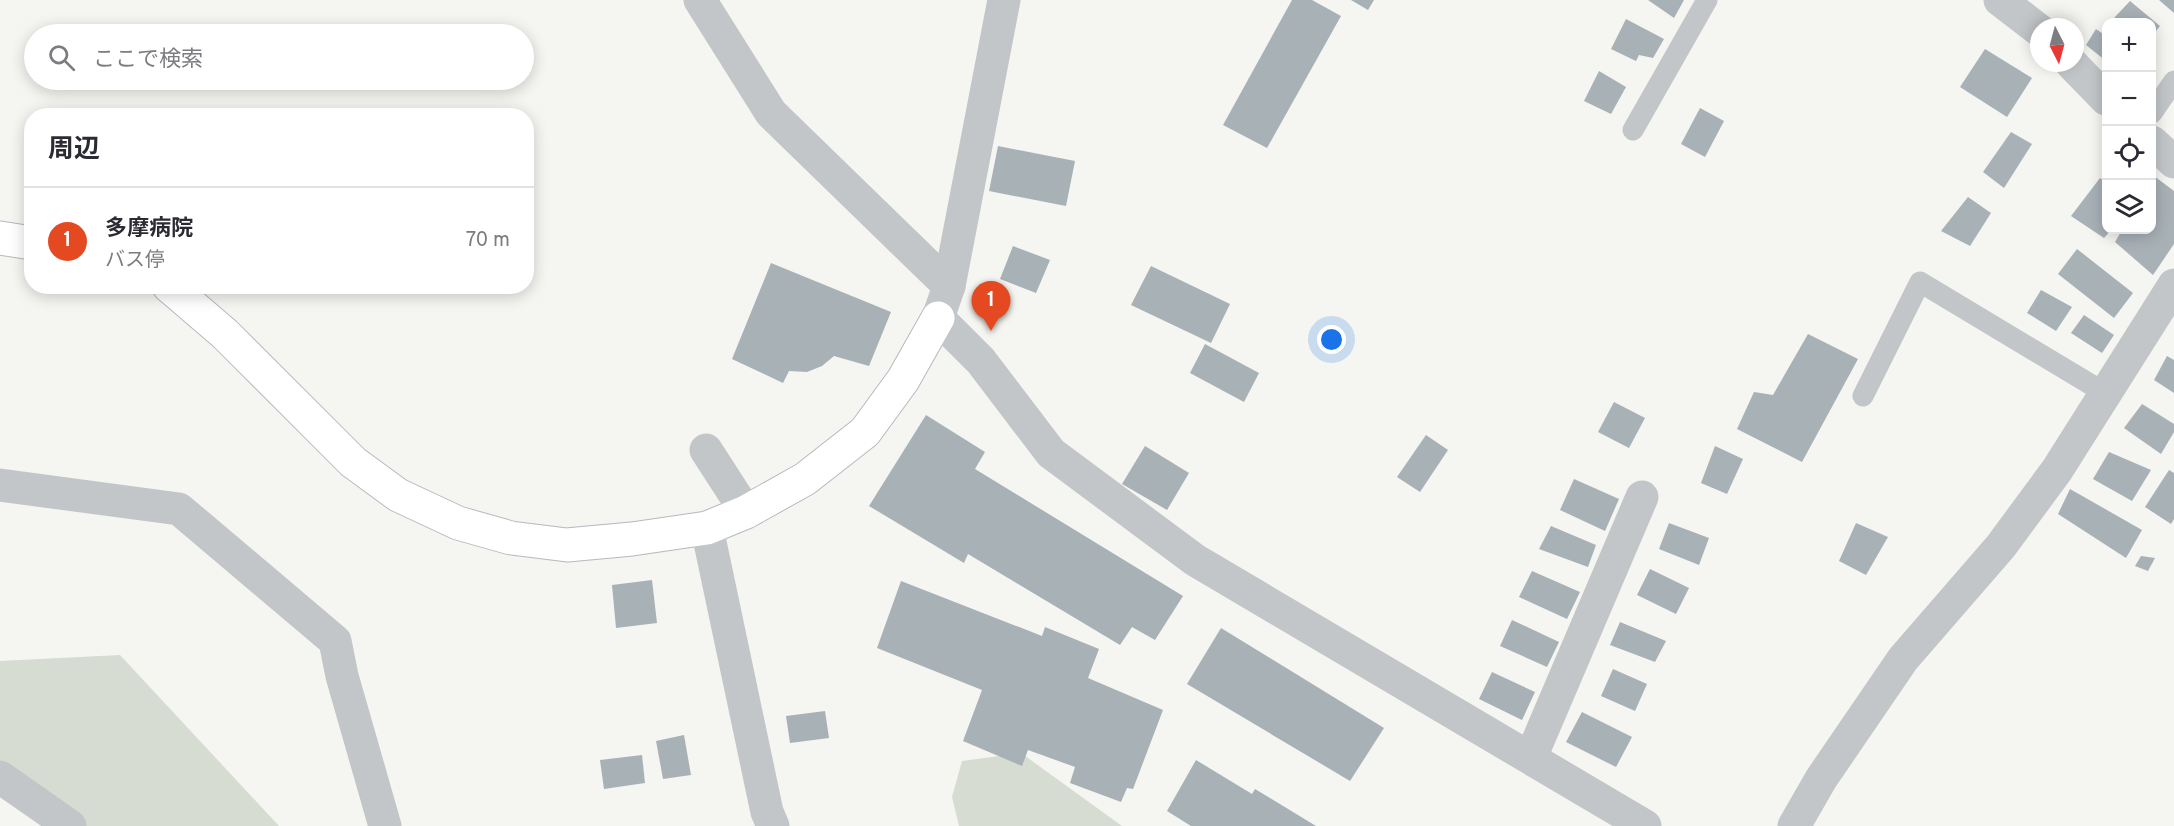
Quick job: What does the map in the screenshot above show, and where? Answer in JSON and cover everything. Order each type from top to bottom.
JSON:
[{"type":"street","points":[[700,0],[771,113],[949,286]]},
{"type":"street","points":[[179,294],[225,334],[353,462],[398,495],[458,523],[511,538],[567,545],[632,539],[707,528],[746,512],[805,479],[865,432],[903,380],[938,318],[949,286],[1004,0]]},
{"type":"street","points":[[2000,0],[2030,23]]},
{"type":"street","points":[[2080,72],[2102,95]]},
{"type":"street","points":[[2156,146],[2174,162]]},
{"type":"street","points":[[0,238],[24,242]]},
{"type":"street","points":[[1794,826],[1821,779],[1903,659],[2001,546],[2057,470],[2174,285]]},
{"type":"street","points":[[938,318],[981,361],[1051,453],[1195,560],[1645,826]]},
{"type":"street","points":[[706,450],[746,512]]},
{"type":"street","points":[[0,485],[179,509],[335,641],[342,676],[385,826]]},
{"type":"street","points":[[1531,757],[1642,497]]},
{"type":"street","points":[[707,528],[767,821]]},
{"type":"street","points":[[0,777],[70,826]]},
{"type":"lane","points":[[1633,130],[1707,0]]},
{"type":"lane","points":[[2156,105],[2174,81]]},
{"type":"lane","points":[[1863,396],[1920,282],[2105,393]]},
{"type":"shaded area","points":[[120,655],[279,826],[52,826],[0,772],[0,661]]},
{"type":"shaded area","points":[[1021,753],[1122,826],[959,826],[952,797],[962,761]]},
{"type":"building","points":[[1292,0],[1312,0],[1341,16],[1267,148],[1223,125]]},
{"type":"building","points":[[1351,0],[1374,0],[1368,10]]},
{"type":"building","points":[[1648,0],[1684,0],[1674,18]]},
{"type":"building","points":[[2159,0],[2174,0],[2174,13]]},
{"type":"building","points":[[2130,1],[2150,18],[2114,18]]},
{"type":"building","points":[[1626,19],[1664,39],[1653,58],[1639,55],[1636,61],[1611,49]]},
{"type":"building","points":[[2096,29],[2102,33],[2102,58],[2086,45]]},
{"type":"building","points":[[1985,49],[2032,78],[2007,117],[1960,87]]},
{"type":"building","points":[[1599,71],[1626,87],[1611,114],[1584,101]]},
{"type":"building","points":[[1700,108],[1724,121],[1705,157],[1681,144]]},
{"type":"building","points":[[2011,132],[2032,144],[2004,188],[1983,172]]},
{"type":"building","points":[[998,146],[1075,161],[1066,206],[989,191]]},
{"type":"building","points":[[2100,178],[2102,180],[2102,234],[2108,234],[2104,238],[2071,216]]},
{"type":"building","points":[[2156,178],[2174,191],[2174,244],[2153,275],[2115,242],[2120,234],[2156,234]]},
{"type":"building","points":[[1968,197],[1991,213],[1970,246],[1941,231]]},
{"type":"building","points":[[1013,246],[1050,260],[1036,293],[1000,279]]},
{"type":"building","points":[[2077,249],[2133,293],[2114,318],[2058,274]]},
{"type":"building","points":[[771,263],[891,312],[869,366],[834,356],[822,366],[807,372],[789,371],[783,383],[732,359]]},
{"type":"building","points":[[1151,266],[1230,304],[1211,343],[1131,305]]},
{"type":"building","points":[[2041,290],[2072,307],[2056,331],[2027,313]]},
{"type":"building","points":[[2084,315],[2114,335],[2102,353],[2071,333]]},
{"type":"building","points":[[1808,334],[1858,359],[1802,462],[1737,429],[1754,392],[1773,395]]},
{"type":"building","points":[[1205,344],[1259,373],[1244,402],[1190,373]]},
{"type":"building","points":[[2167,356],[2174,360],[2174,393],[2154,380]]},
{"type":"building","points":[[1614,402],[1645,418],[1629,448],[1598,432]]},
{"type":"building","points":[[2142,404],[2174,424],[2174,432],[2161,454],[2124,428]]},
{"type":"building","points":[[926,415],[985,452],[975,469],[1183,596],[1155,640],[1132,627],[1120,645],[968,554],[964,563],[869,506]]},
{"type":"building","points":[[1426,435],[1448,450],[1420,492],[1397,477]]},
{"type":"building","points":[[1145,446],[1189,473],[1167,510],[1122,484]]},
{"type":"building","points":[[1715,446],[1743,459],[1727,494],[1701,483]]},
{"type":"building","points":[[2109,452],[2151,470],[2132,501],[2093,479]]},
{"type":"building","points":[[2169,470],[2174,473],[2174,519],[2171,524],[2145,507]]},
{"type":"building","points":[[1574,479],[1619,499],[1605,531],[1560,510]]},
{"type":"building","points":[[2070,489],[2142,530],[2126,558],[2058,514]]},
{"type":"building","points":[[1669,523],[1709,538],[1699,565],[1659,549]]},
{"type":"building","points":[[1856,523],[1888,537],[1866,575],[1839,561]]},
{"type":"building","points":[[1551,526],[1596,545],[1588,567],[1539,549]]},
{"type":"building","points":[[2141,556],[2155,558],[2148,571],[2135,566]]},
{"type":"building","points":[[1650,569],[1689,588],[1676,614],[1637,595]]},
{"type":"building","points":[[1532,571],[1580,592],[1567,619],[1519,597]]},
{"type":"building","points":[[652,580],[657,623],[616,628],[612,585]]},
{"type":"building","points":[[901,581],[1042,636],[1045,627],[1099,649],[1088,678],[1163,710],[1133,789],[1127,788],[1121,802],[1070,783],[1075,767],[1028,750],[1022,766],[963,741],[982,690],[877,648]]},
{"type":"building","points":[[1512,620],[1559,642],[1547,667],[1500,646]]},
{"type":"building","points":[[1620,622],[1666,641],[1655,662],[1610,645]]},
{"type":"building","points":[[1221,628],[1384,728],[1350,781],[1187,684]]},
{"type":"building","points":[[1613,669],[1647,684],[1635,711],[1601,696]]},
{"type":"building","points":[[1492,672],[1535,692],[1522,720],[1479,699]]},
{"type":"building","points":[[825,711],[829,738],[790,743],[786,716]]},
{"type":"building","points":[[1582,712],[1632,737],[1616,767],[1566,742]]},
{"type":"building","points":[[684,735],[691,775],[663,779],[656,741]]},
{"type":"building","points":[[642,755],[645,783],[604,789],[600,760]]},
{"type":"building","points":[[1196,760],[1252,794],[1255,789],[1316,826],[1191,826],[1167,811]]},
{"type":"place","name":"多摩病院","points":[[991,331]]}]
